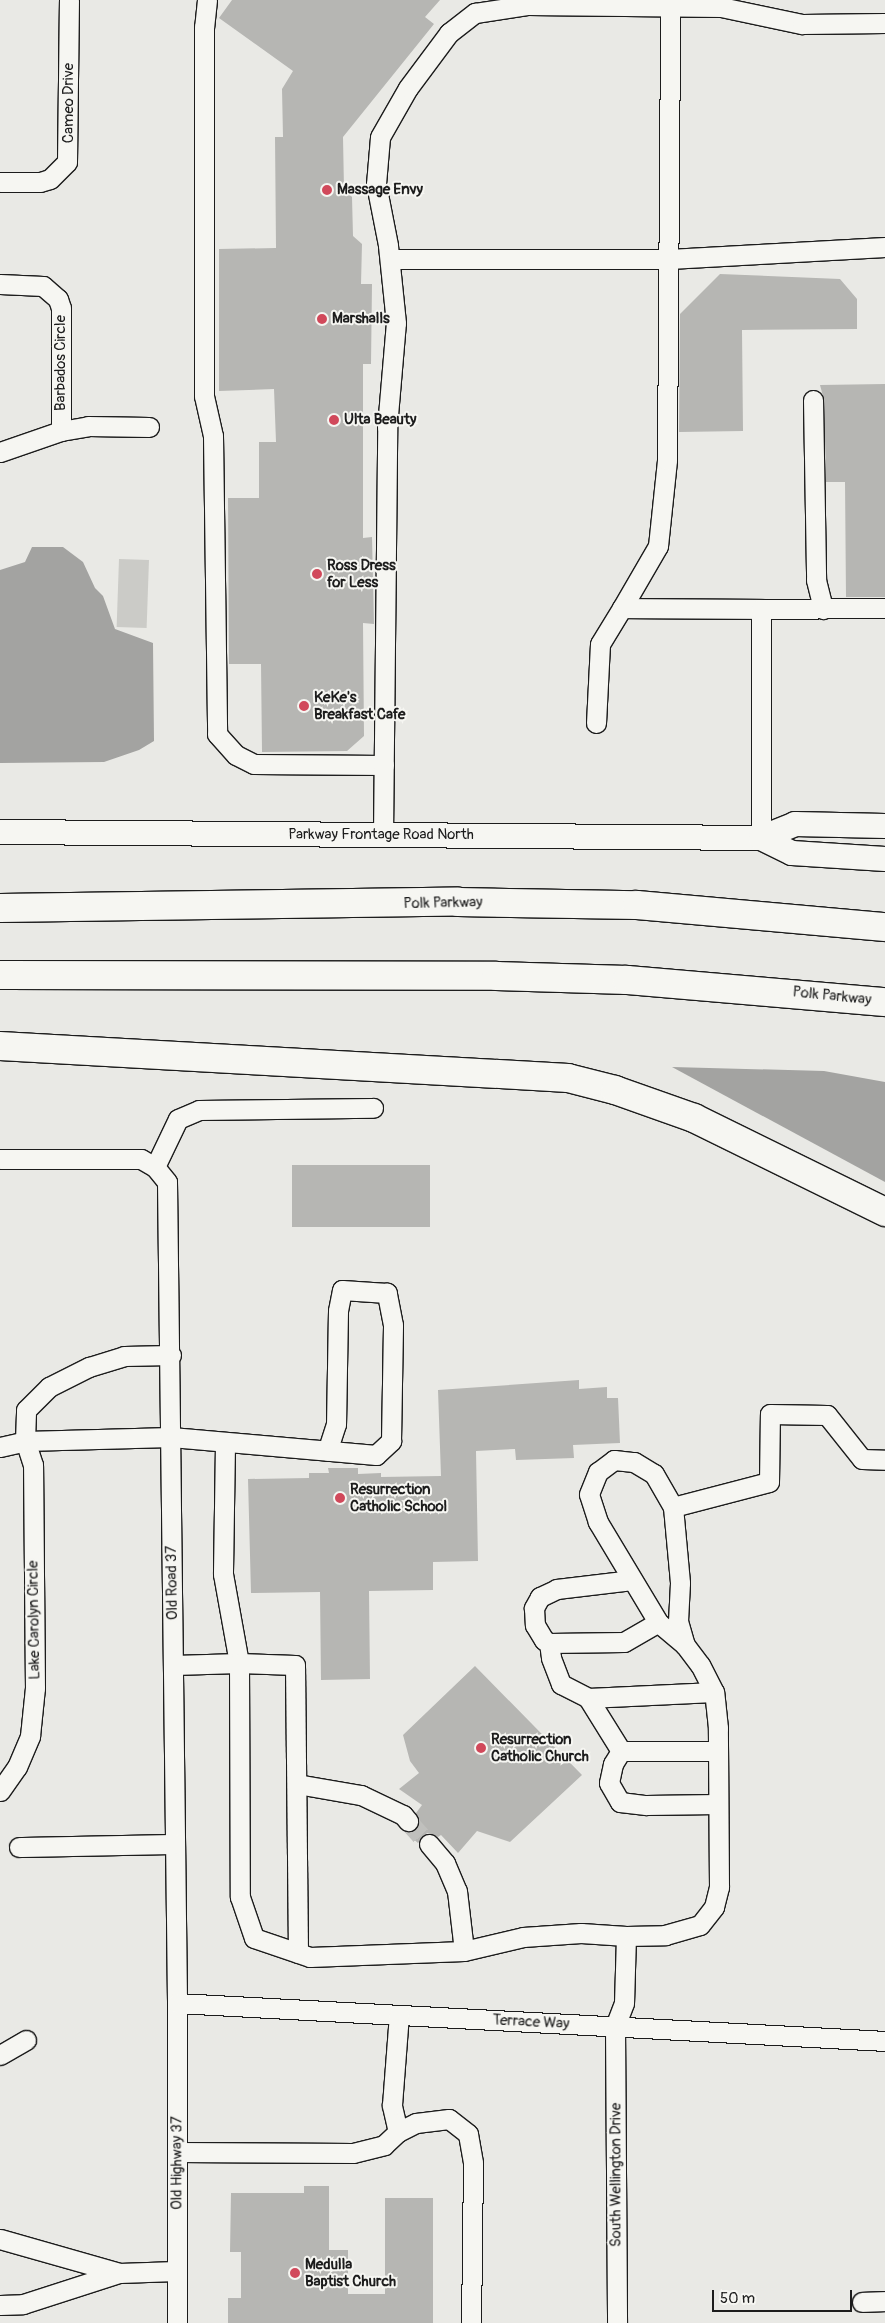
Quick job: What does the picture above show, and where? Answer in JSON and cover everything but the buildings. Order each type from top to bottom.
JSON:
[{"type":"highway","name":"Polk Parkway","points":[[0,908],[458,902],[637,905],[885,927]]},
{"type":"highway","name":"Polk Parkway","points":[[0,975],[496,976],[627,980],[885,1002]]},
{"type":"highway","points":[[0,1046],[568,1078],[615,1090],[694,1118],[885,1212]]},
{"type":"main road","name":"Parkway Frontage Road North","points":[[0,832],[761,838],[795,824],[885,826]]},
{"type":"main road","name":"Parkway Frontage Road North","points":[[761,838],[792,853],[885,859]]},
{"type":"street","name":"Cameo Drive","points":[[0,182],[40,182],[50,179],[67,162],[69,0]]},
{"type":"street","points":[[207,0],[204,27],[204,396],[213,436],[217,734],[236,755],[254,764],[384,765]]},
{"type":"street","points":[[383,835],[387,427],[396,323],[390,259],[376,184],[380,137],[408,88],[450,33],[475,14],[528,5],[670,4],[721,7],[802,24],[885,23]]},
{"type":"street","points":[[596,723],[600,644],[658,546],[667,460],[670,4]]},
{"type":"street","points":[[390,259],[669,259],[885,247]]},
{"type":"street","name":"Barbados Circle","points":[[0,284],[43,286],[58,300],[61,308],[61,431]]},
{"type":"street","points":[[812,400],[816,580],[823,609]]},
{"type":"street","points":[[0,452],[61,431],[88,426],[149,427]]},
{"type":"street","points":[[622,608],[885,608]]},
{"type":"street","points":[[761,838],[762,609]]},
{"type":"street","points":[[0,1159],[141,1160],[155,1167],[178,1119],[200,1110],[373,1108]]},
{"type":"street","name":"Old Road 37","points":[[155,1167],[167,1182],[168,1195],[177,2003]]},
{"type":"street","points":[[0,1448],[25,1441],[170,1437],[225,1444],[376,1455],[391,1441],[393,1325],[387,1293],[342,1290],[338,1311],[336,1424],[327,1451]]},
{"type":"street","name":"Lake Carolyn Circle","points":[[0,1791],[17,1768],[30,1736],[35,1688],[32,1465],[25,1441],[26,1410],[49,1387],[89,1367],[124,1356],[171,1355]]},
{"type":"street","points":[[673,1507],[769,1482],[770,1414],[827,1415],[862,1460],[885,1460]]},
{"type":"street","points":[[225,1444],[223,1574],[239,1663],[240,1897],[254,1938],[310,1957],[464,1950],[523,1937],[581,1933],[626,1936],[665,1935],[700,1925],[714,1907],[719,1886],[718,1751],[714,1692],[700,1665],[684,1645],[658,1622],[595,1513],[589,1494],[598,1472],[614,1460],[634,1462],[654,1474],[673,1507],[680,1583],[678,1621],[684,1645]]},
{"type":"street","points":[[632,1580],[557,1589],[540,1597],[534,1608],[535,1625],[544,1640],[549,1642],[624,1642],[658,1622]]},
{"type":"street","points":[[549,1642],[561,1684],[588,1698],[714,1692]]},
{"type":"street","points":[[174,1665],[239,1663],[295,1665],[298,1953]]},
{"type":"street","points":[[588,1698],[621,1751]]},
{"type":"street","points":[[621,1751],[718,1751]]},
{"type":"street","points":[[621,1751],[613,1764],[609,1783],[620,1802],[646,1805],[718,1804]]},
{"type":"street","points":[[297,1784],[361,1795],[403,1815],[408,1821]]},
{"type":"street","points":[[19,1847],[176,1844]]},
{"type":"street","points":[[429,1844],[445,1863],[457,1892],[464,1950]]},
{"type":"street","points":[[615,2027],[624,2003],[626,1936]]},
{"type":"street","name":"Terrace Way","points":[[177,2003],[885,2041]]},
{"type":"street","name":"Old Highway 37","points":[[176,2323],[177,2003]]},
{"type":"street","points":[[398,2132],[392,2105],[399,2015]]},
{"type":"street","name":"South Wellington Drive","points":[[615,2027],[617,2323]]},
{"type":"street","points":[[0,2055],[26,2040]]},
{"type":"street","points":[[177,2152],[353,2153],[384,2145],[398,2132],[416,2123],[449,2119],[468,2134],[473,2163],[471,2323]]},
{"type":"street","points":[[0,2239],[120,2272],[176,2271]]},
{"type":"street","points":[[0,2305],[24,2304],[120,2272]]},
{"type":"street","points":[[862,2302],[885,2301]]},
{"type":"shaded area","points":[[32,547],[63,547],[83,562],[95,588],[103,596],[115,629],[153,643],[154,741],[139,750],[104,762],[0,763],[0,570],[25,562]]},
{"type":"shaded area","points":[[119,559],[149,560],[147,628],[117,627]]},
{"type":"shaded area","points":[[672,1067],[824,1071],[885,1082],[885,1182]]},
{"type":"tunnel","points":[[408,1821],[429,1844]]},
{"type":"place","name":"Massage Envy","points":[[327,190]]},
{"type":"place","name":"Marshalls","points":[[322,319]]},
{"type":"place","name":"Ulta Beauty","points":[[334,420]]},
{"type":"place","name":"Ross Dress for Less","points":[[317,574]]},
{"type":"place","name":"KeKe's Breakfast Cafe","points":[[304,706]]},
{"type":"place","name":"Resurrection Catholic School","points":[[340,1498]]},
{"type":"place","name":"Resurrection Catholic Church","points":[[481,1748]]},
{"type":"place","name":"Medulla Baptist Church","points":[[295,2273]]}]
